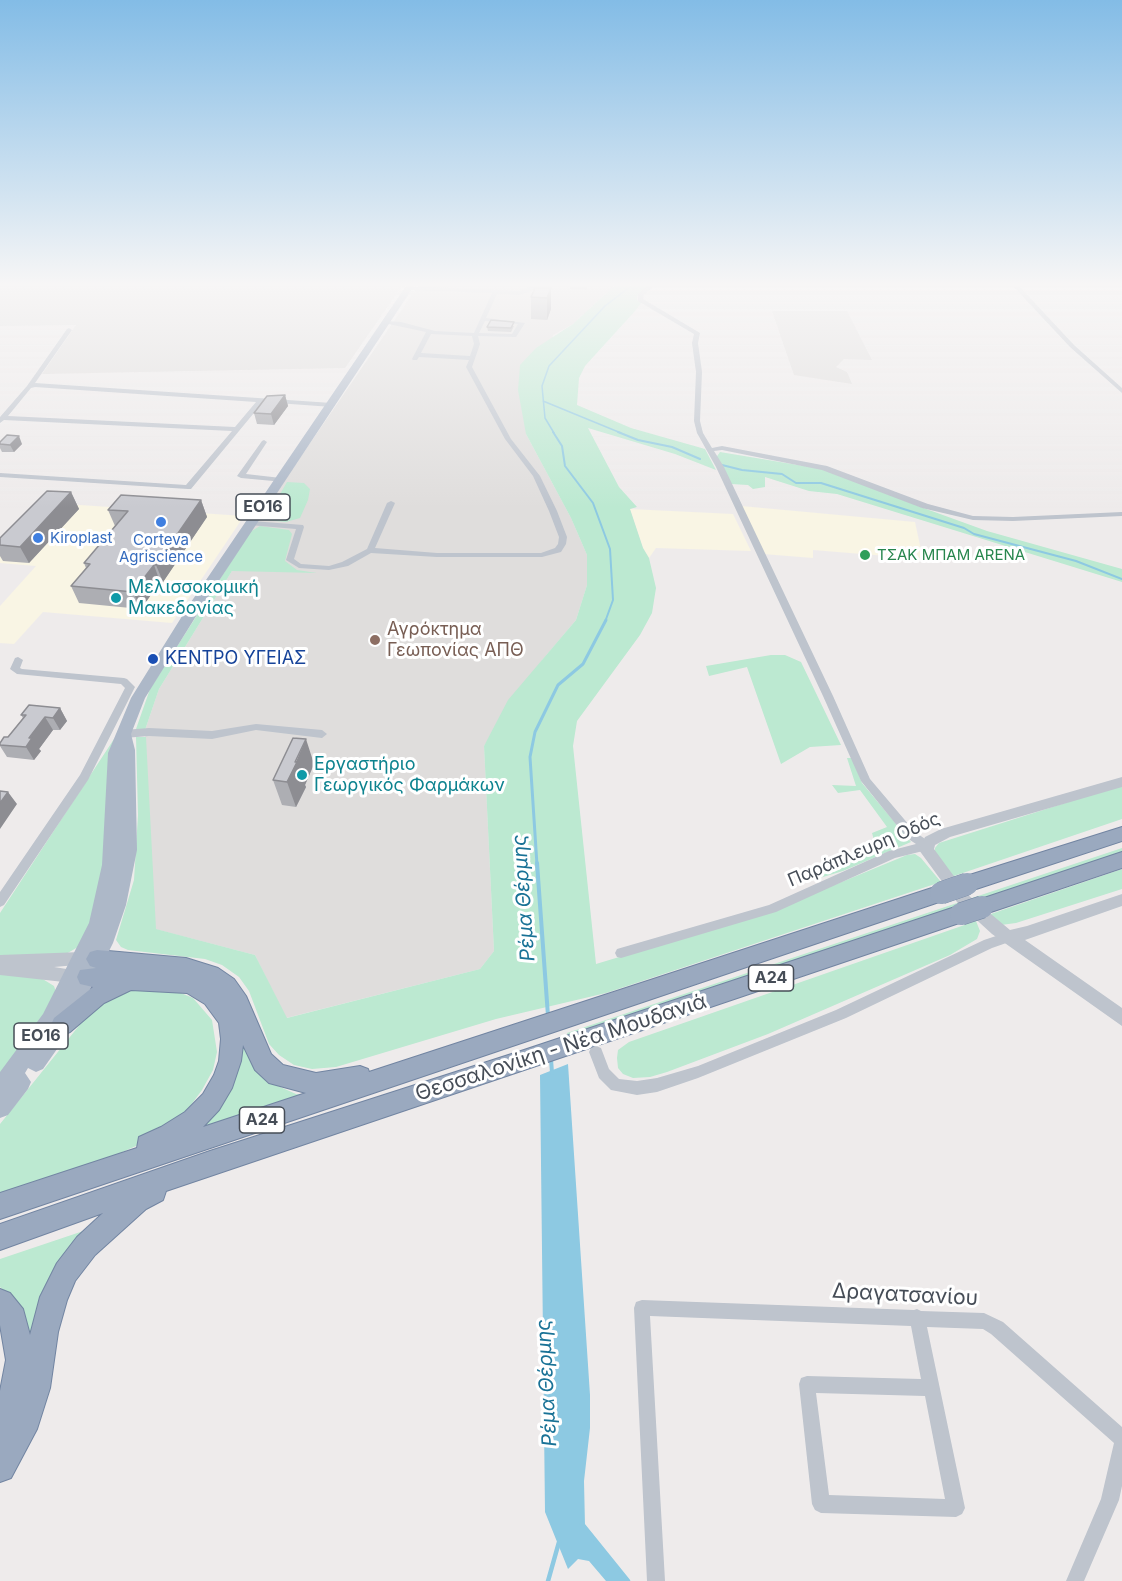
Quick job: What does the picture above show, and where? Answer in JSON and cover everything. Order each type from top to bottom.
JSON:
[{"type":"highway","name":"Θεσσαλονίκη - Νέα Μουδανιά","points":[[0,1206],[1122,834]]},
{"type":"highway","name":"Θεσσαλονίκη - Νέα Μουδανιά","points":[[0,1237],[210,1163],[524,1061],[588,1047],[961,914],[1122,860]]},
{"type":"highway","points":[[85,968],[174,965],[210,975],[233,993],[263,1062],[277,1075],[290,1080],[327,1083],[447,1059]]},
{"type":"highway","points":[[76,1180],[170,1136],[193,1120],[211,1102],[224,1080],[230,1061],[232,1039],[230,1023],[224,1009],[213,997],[190,984],[132,980],[85,968]]},
{"type":"highway","points":[[62,1025],[96,996],[132,980]]},
{"type":"highway","points":[[0,1467],[22,1429],[36,1388],[44,1332],[54,1297],[66,1272],[86,1246],[137,1200],[210,1163]]},
{"type":"highway","points":[[0,1303],[12,1319],[20,1360],[17,1384],[0,1428]]},
{"type":"main road","name":"ΕΟ16","points":[[0,1107],[36,1063],[62,1025],[85,968],[117,905],[126,866],[127,750],[124,734],[129,717],[149,680],[362,360]]},
{"type":"main road","name":"ΕΟ16","points":[[0,1090],[85,968]]},
{"type":"street","points":[[1,419],[29,387],[48,360]]},
{"type":"street","points":[[252,523],[300,527],[290,560],[299,566],[329,568],[345,564],[370,550],[437,555],[542,555],[558,550],[563,537],[549,502],[536,477],[508,439],[470,369],[471,360]]},
{"type":"street","points":[[697,360],[700,433],[720,467],[866,781],[912,835],[927,846],[929,857],[962,898],[1008,937],[1122,1018]]},
{"type":"street","points":[[1087,360],[1122,391]]},
{"type":"street","points":[[29,387],[37,385],[332,405]]},
{"type":"street","points":[[0,475],[184,488],[192,486],[261,400]]},
{"type":"street","points":[[1,419],[236,429]]},
{"type":"street","points":[[264,442],[241,476],[281,480]]},
{"type":"street","points":[[710,450],[722,448],[824,468],[925,506],[966,517],[1013,519],[1122,514]]},
{"type":"street","points":[[370,550],[391,503]]},
{"type":"street","points":[[0,902],[84,777],[130,687],[124,681],[21,672],[15,669],[18,660]]},
{"type":"street","points":[[124,734],[149,732],[212,735],[256,727],[322,734]]},
{"type":"street","name":"Παράπλευρη Οδός","points":[[621,953],[772,909],[893,854],[927,846],[930,841],[946,833],[1122,782]]},
{"type":"street","points":[[0,885],[12,883]]},
{"type":"street","points":[[588,1047],[615,1085],[637,1088],[657,1085],[698,1072],[841,1014],[988,944],[1122,900]]},
{"type":"street","points":[[1027,933],[1035,956]]},
{"type":"street","points":[[0,962],[85,968]]},
{"type":"street","points":[[0,969],[85,968]]},
{"type":"street","name":"Δραγατσανίου","points":[[656,1581],[642,1308],[977,1319],[993,1324],[1122,1438]]},
{"type":"street","points":[[917,1317],[932,1388],[956,1508],[821,1504],[807,1384],[932,1388]]},
{"type":"street","points":[[1075,1581],[1110,1500],[1122,1445]]},
{"type":"shaded area","points":[[52,360],[351,360],[345,368],[42,374]]},
{"type":"shaded area","name":"Αγρόκτημα Γεωπονίας ΑΠΘ","points":[[367,360],[546,360],[526,434],[571,518],[587,555],[587,585],[576,620],[543,659],[484,746],[494,951],[480,969],[286,1018],[255,955],[155,929],[145,730],[159,689],[232,571],[254,525]]},
{"type":"shaded area","points":[[789,360],[843,360],[836,367],[847,372],[852,384],[794,375]]},
{"type":"shaded area","points":[[50,503],[244,516],[172,623],[43,612],[14,644],[0,643],[0,606],[36,566],[0,563],[0,555]]},
{"type":"shaded area","points":[[741,506],[915,522],[923,559],[813,550],[813,558],[763,554]]},
{"type":"shaded area","points":[[630,509],[733,514],[751,551],[656,548],[649,558],[643,548]]},
{"type":"green space","points":[[525,360],[591,360],[579,378],[577,405],[631,428],[705,449],[716,470],[675,454],[588,428],[619,487],[637,507],[630,509],[643,548],[649,558],[656,588],[652,613],[640,635],[577,721],[573,746],[596,964],[769,912],[907,855],[915,854],[921,858],[941,882],[606,993],[496,1019],[336,1067],[312,1069],[294,1065],[279,1055],[269,1044],[249,991],[239,977],[222,965],[205,959],[128,950],[121,947],[116,940],[134,880],[138,815],[136,737],[146,737],[156,929],[255,955],[287,1018],[480,969],[494,951],[484,746],[508,700],[576,620],[587,585],[587,555],[571,518],[526,434],[518,390],[520,365]]},
{"type":"green space","points":[[720,452],[828,470],[987,531],[1122,569],[1122,582],[837,494],[809,491],[765,477],[765,487],[753,489],[748,485],[731,484],[715,459]]},
{"type":"green space","points":[[287,482],[304,483],[310,489],[300,518],[286,522],[265,520]]},
{"type":"green space","points":[[260,526],[289,530],[292,534],[285,561],[297,570],[317,573],[232,571],[159,689],[145,730],[136,729],[150,689],[250,532]]},
{"type":"green space","points":[[771,655],[785,655],[801,662],[841,745],[810,747],[781,764],[747,667],[709,676],[706,666]]},
{"type":"green space","points":[[114,739],[107,852],[91,925],[78,947],[66,954],[0,958],[0,913]]},
{"type":"green space","points":[[847,758],[852,758],[862,783],[911,842],[843,871],[803,883],[799,879],[877,850],[872,833],[887,827],[860,790],[838,793],[832,785],[856,786]]},
{"type":"green space","points":[[1122,785],[1122,819],[951,877],[935,855],[935,848],[939,843]]},
{"type":"green space","points":[[1122,848],[1122,854],[569,1040],[567,1033]]},
{"type":"green space","points":[[1122,869],[1122,889],[1016,923],[1001,925],[985,916]]},
{"type":"green space","points":[[976,921],[980,931],[977,939],[950,955],[768,1034],[650,1077],[633,1078],[623,1074],[618,1068],[618,1050],[629,1042]]},
{"type":"green space","points":[[0,974],[41,978],[54,986],[56,992],[55,999],[0,1084]]},
{"type":"green space","points":[[139,989],[176,991],[193,998],[212,1020],[217,1052],[213,1070],[202,1090],[185,1113],[145,1142],[100,1162],[0,1195],[0,1124],[94,1007],[121,992]]},
{"type":"green space","points":[[238,1020],[269,1082],[296,1094],[311,1096],[186,1137],[200,1125]]},
{"type":"green space","points":[[110,1222],[89,1242],[0,1452],[13,1300],[0,1287],[0,1259]]},
{"type":"water","points":[[568,1064],[590,1395],[590,1428],[584,1481],[585,1526],[626,1581],[606,1581],[589,1561],[578,1559],[568,1569],[545,1512],[540,1075]]},
{"type":"building","points":[[285,395],[271,414],[254,413],[267,396]]},
{"type":"building","points":[[7,435],[19,436],[10,445],[0,444]]},
{"type":"building","points":[[47,491],[71,492],[20,547],[0,545],[0,538]]},
{"type":"building","points":[[121,495],[201,500],[156,565],[133,592],[71,586],[90,564],[84,563],[128,511],[108,510]]},
{"type":"building","points":[[29,705],[60,708],[53,718],[45,717],[29,738],[32,738],[26,747],[0,745],[4,737],[8,737],[26,715],[21,715]]},
{"type":"building","points":[[293,738],[306,739],[295,762],[297,762],[287,782],[273,780]]},
{"type":"building","points":[[0,791],[8,792],[0,803]]},
{"type":"waterway","name":"Ρέμα Θέρμης","points":[[543,401],[542,386],[549,366],[555,360]]},
{"type":"waterway","points":[[543,401],[621,433]]},
{"type":"waterway","name":"Ρέμα Θέρμης","points":[[543,401],[545,418],[554,433]]},
{"type":"waterway","name":"Ρέμα Θέρμης","points":[[553,432],[562,446],[565,466],[593,503],[610,549],[613,600],[605,622]]},
{"type":"waterway","points":[[618,432],[638,440],[672,447],[700,459]]},
{"type":"waterway","points":[[722,465],[742,470],[782,474],[796,483],[821,483],[964,528],[974,534],[1076,561],[1122,579]]},
{"type":"waterway","name":"Ρέμα Θέρμης","points":[[537,865],[530,757],[535,732],[558,685],[583,664],[605,622]]},
{"type":"waterway","name":"Ρέμα Θέρμης","points":[[537,863],[548,1016]]},
{"type":"waterway","name":"Ρέμα Θέρμης","points":[[551,1059],[552,1073]]},
{"type":"waterway","points":[[582,1524],[628,1581]]},
{"type":"waterway","name":"Ρέμα Θέρμης","points":[[548,1581],[559,1542]]},
{"type":"place","name":"Corteva Agriscience","points":[[161,522]]},
{"type":"place","name":"Kiroplast","points":[[38,538]]},
{"type":"place","name":"ΤΣΑΚ ΜΠΑΜ ARENA","points":[[865,555]]},
{"type":"place","name":"Μελισσοκομική Μακεδονίας","points":[[116,598]]},
{"type":"place","name":"Αγρόκτημα Γεωπονίας ΑΠΘ","points":[[375,640]]},
{"type":"place","name":"ΚΕΝΤΡΟ ΥΓΕΙΑΣ","points":[[153,659]]},
{"type":"place","name":"Εργαστήριο Γεωργικός Φαρμάκων","points":[[302,775]]}]
